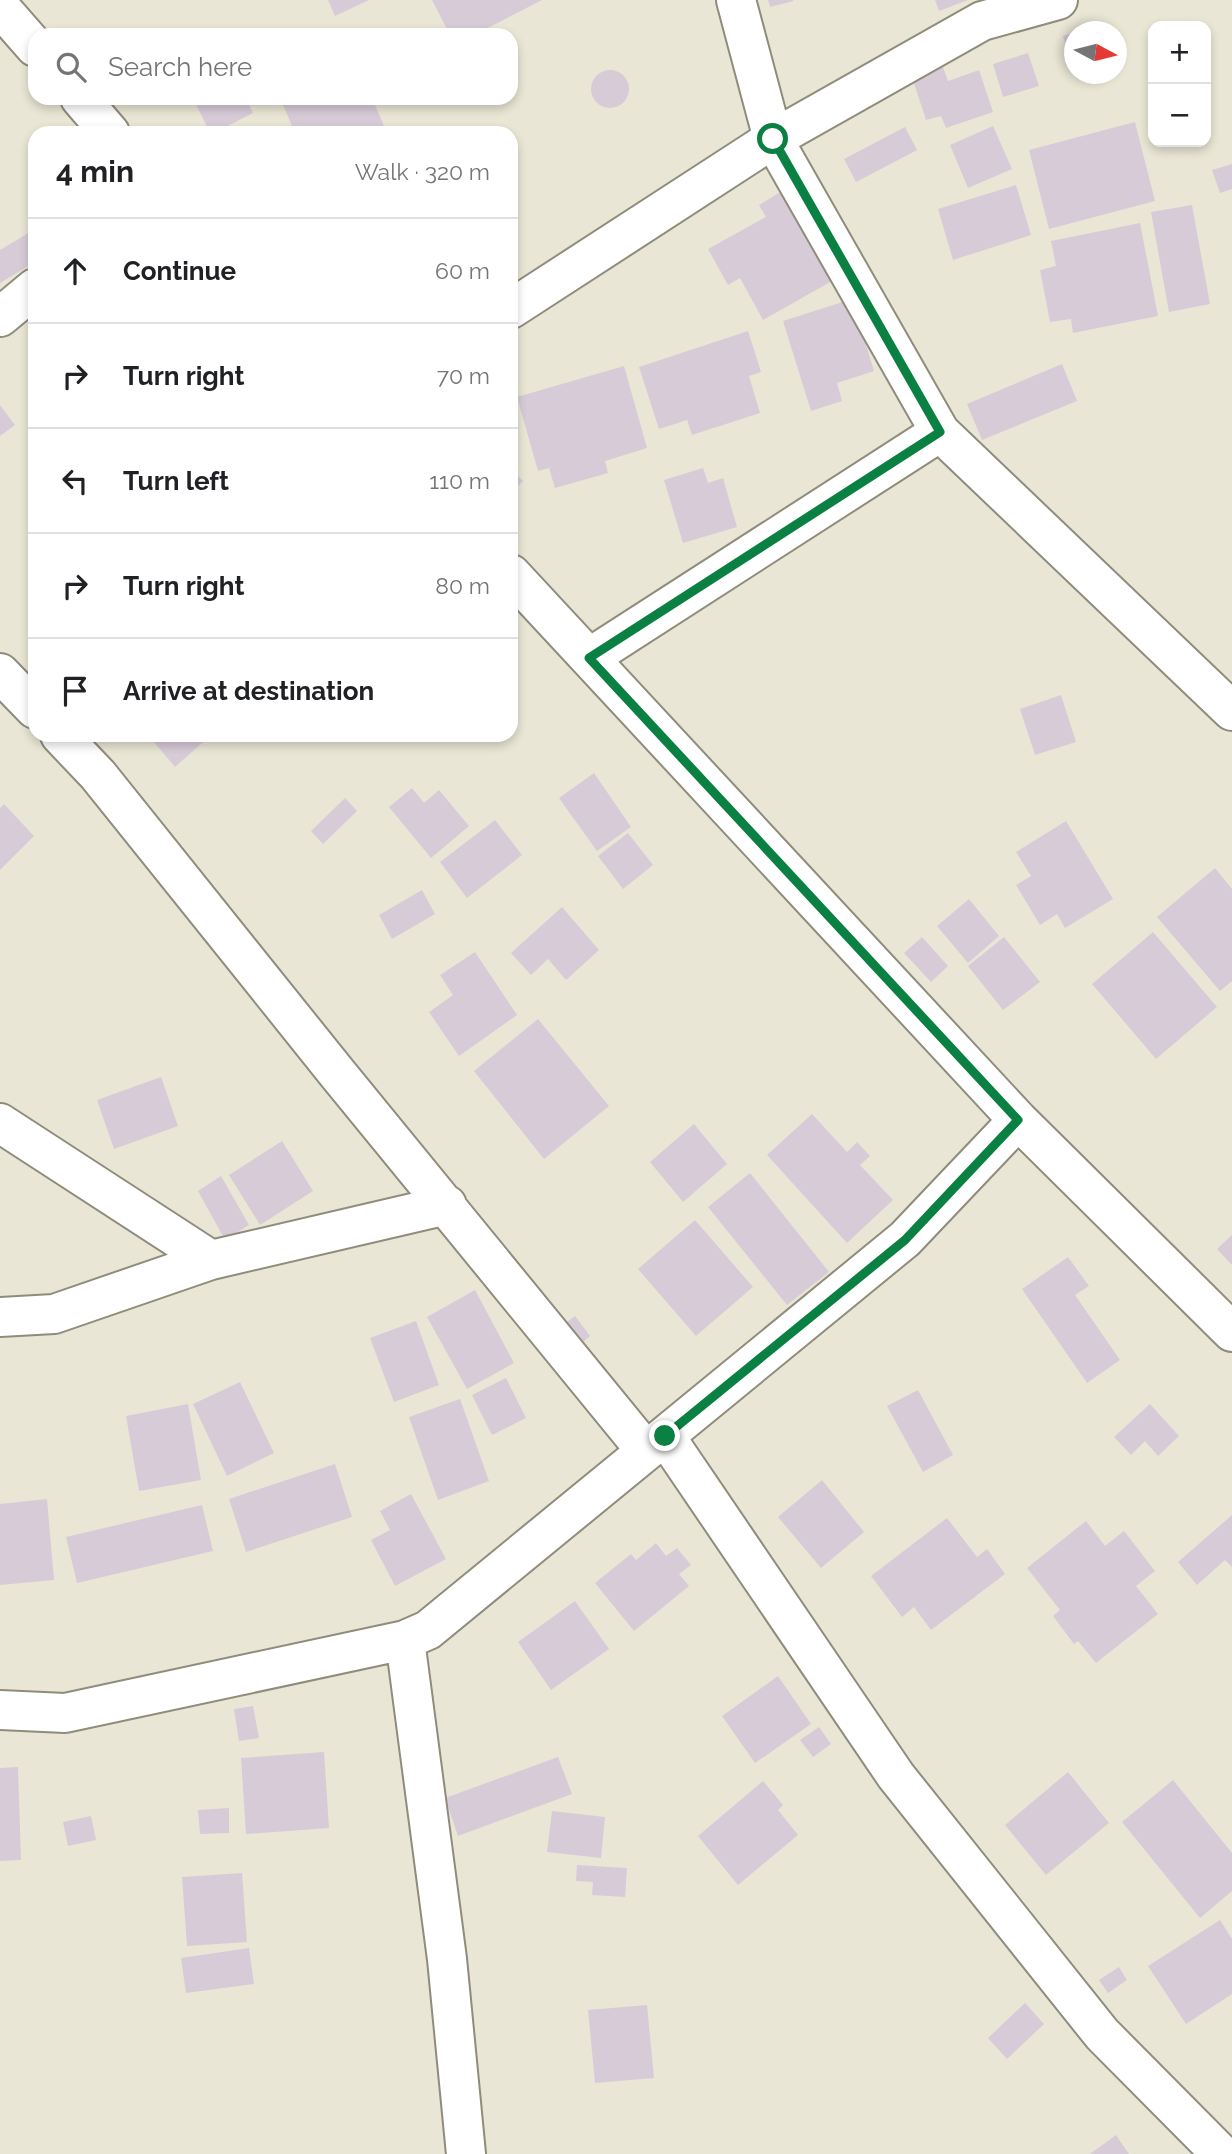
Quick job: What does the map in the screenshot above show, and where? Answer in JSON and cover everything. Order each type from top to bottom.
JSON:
[{"type":"street","points":[[736,0],[773,139],[940,432],[1232,711]]},
{"type":"street","points":[[518,304],[773,139],[982,21],[1058,0]]},
{"type":"street","points":[[0,7],[28,39]]},
{"type":"street","points":[[86,105],[104,126]]},
{"type":"street","points":[[0,317],[28,294]]},
{"type":"street","points":[[589,658],[940,432]]},
{"type":"street","points":[[518,582],[1018,1120],[1232,1332]]},
{"type":"street","points":[[0,673],[28,702]]},
{"type":"street","points":[[67,742],[98,775],[328,1062],[447,1205],[655,1444],[896,1776],[1102,2034],[1221,2154]]},
{"type":"street","points":[[0,1710],[65,1713],[405,1640],[428,1630],[905,1240],[1018,1120]]},
{"type":"street","points":[[0,1123],[211,1260]]},
{"type":"street","points":[[0,1317],[54,1314],[211,1260],[447,1205]]},
{"type":"street","points":[[405,1640],[447,1959],[466,2154]]},
{"type":"building","points":[[328,0],[369,0],[335,16]]},
{"type":"building","points":[[432,0],[542,0],[488,28],[446,28]]},
{"type":"building","points":[[768,0],[793,0],[793,1],[770,7]]},
{"type":"building","points":[[935,0],[968,0],[939,11]]},
{"type":"building","points":[[1028,53],[1039,86],[1003,97],[993,64]]},
{"type":"building","points":[[943,67],[948,81],[979,70],[993,112],[946,128],[941,116],[926,120],[912,77]]},
{"type":"building","points":[[610,70],[623,76],[629,89],[623,102],[610,108],[597,102],[591,89],[597,76]]},
{"type":"building","points":[[196,105],[249,105],[253,113],[228,126],[207,126]]},
{"type":"building","points":[[283,105],[375,105],[384,126],[292,126]]},
{"type":"building","points":[[1135,122],[1155,201],[1049,229],[1029,150]]},
{"type":"building","points":[[993,126],[1012,169],[968,188],[950,145]]},
{"type":"building","points":[[905,127],[917,150],[856,182],[844,159]]},
{"type":"building","points":[[1232,164],[1232,189],[1220,193],[1212,170]]},
{"type":"building","points":[[1016,185],[1031,235],[953,260],[938,209]]},
{"type":"building","points":[[782,191],[832,281],[763,320],[740,278],[728,285],[708,249],[766,217],[759,205]]},
{"type":"building","points":[[1192,205],[1210,304],[1169,312],[1151,212]]},
{"type":"building","points":[[1140,223],[1158,316],[1073,333],[1071,319],[1050,322],[1040,270],[1056,266],[1051,241]]},
{"type":"building","points":[[28,233],[28,266],[0,283],[0,250]]},
{"type":"building","points":[[852,299],[874,371],[837,383],[842,401],[811,411],[783,321]]},
{"type":"building","points":[[748,331],[761,372],[749,376],[760,413],[692,435],[687,420],[659,429],[639,367]]},
{"type":"building","points":[[1062,364],[1077,401],[982,440],[967,404]]},
{"type":"building","points":[[624,366],[647,448],[605,461],[608,473],[555,488],[549,468],[538,471],[518,397]]},
{"type":"building","points":[[0,405],[15,425],[0,436]]},
{"type":"building","points":[[703,468],[708,483],[723,478],[737,527],[683,543],[664,480]]},
{"type":"building","points":[[1061,695],[1076,742],[1035,755],[1020,709]]},
{"type":"building","points":[[154,742],[203,742],[175,767]]},
{"type":"building","points":[[594,773],[631,827],[597,851],[559,798]]},
{"type":"building","points":[[412,788],[424,803],[439,790],[469,826],[431,858],[389,807]]},
{"type":"building","points":[[345,798],[357,811],[323,844],[311,831]]},
{"type":"building","points":[[4,804],[34,836],[0,870],[0,808]]},
{"type":"building","points":[[495,820],[522,855],[467,898],[440,862]]},
{"type":"building","points":[[1066,821],[1113,899],[1065,928],[1057,914],[1040,925],[1016,885],[1031,876],[1016,852]]},
{"type":"building","points":[[628,833],[653,865],[623,889],[598,856]]},
{"type":"building","points":[[1215,868],[1232,889],[1232,981],[1220,991],[1157,917]]},
{"type":"building","points":[[422,890],[435,914],[392,939],[379,915]]},
{"type":"building","points":[[969,899],[999,936],[968,963],[937,926]]},
{"type":"building","points":[[562,907],[599,950],[566,980],[548,959],[531,975],[511,953]]},
{"type":"building","points":[[1153,932],[1217,1007],[1156,1059],[1092,984]]},
{"type":"building","points":[[922,937],[948,966],[931,982],[904,953]]},
{"type":"building","points":[[1004,937],[1040,982],[1003,1010],[968,966]]},
{"type":"building","points":[[475,952],[517,1015],[459,1056],[429,1012],[453,995],[440,975]]},
{"type":"building","points":[[538,1019],[609,1106],[544,1159],[474,1071]]},
{"type":"building","points":[[161,1077],[178,1126],[114,1149],[97,1100]]},
{"type":"building","points":[[812,1114],[847,1152],[857,1142],[870,1156],[860,1165],[893,1200],[847,1243],[767,1155]]},
{"type":"building","points":[[694,1124],[727,1164],[683,1202],[650,1162]]},
{"type":"building","points":[[282,1141],[313,1191],[260,1225],[229,1175]]},
{"type":"building","points":[[750,1173],[829,1272],[787,1305],[708,1207]]},
{"type":"building","points":[[221,1176],[249,1225],[225,1240],[198,1191]]},
{"type":"building","points":[[695,1220],[753,1287],[696,1336],[638,1269]]},
{"type":"building","points":[[1232,1235],[1232,1265],[1217,1249]]},
{"type":"building","points":[[1068,1257],[1089,1286],[1075,1295],[1120,1360],[1087,1383],[1022,1289]]},
{"type":"building","points":[[475,1290],[514,1363],[467,1389],[427,1317]]},
{"type":"building","points":[[575,1316],[590,1336],[577,1347],[561,1326]]},
{"type":"building","points":[[416,1321],[439,1385],[394,1402],[370,1338]]},
{"type":"building","points":[[506,1378],[526,1418],[492,1435],[472,1395]]},
{"type":"building","points":[[240,1382],[274,1453],[227,1476],[193,1404]]},
{"type":"building","points":[[918,1390],[953,1455],[923,1472],[887,1406]]},
{"type":"building","points":[[460,1399],[489,1481],[438,1500],[409,1417]]},
{"type":"building","points":[[188,1404],[201,1480],[139,1491],[126,1416]]},
{"type":"building","points":[[1150,1404],[1179,1436],[1158,1456],[1145,1441],[1131,1455],[1114,1437]]},
{"type":"building","points":[[335,1464],[352,1517],[246,1552],[229,1499]]},
{"type":"building","points":[[822,1480],[864,1532],[821,1568],[778,1517]]},
{"type":"building","points":[[411,1494],[446,1559],[395,1586],[371,1540],[390,1530],[380,1511]]},
{"type":"building","points":[[47,1499],[54,1580],[0,1585],[0,1504]]},
{"type":"building","points":[[202,1505],[213,1551],[77,1583],[66,1537]]},
{"type":"building","points":[[1232,1515],[1232,1567],[1225,1560],[1197,1585],[1178,1562]]},
{"type":"building","points":[[947,1518],[977,1557],[987,1549],[1005,1574],[931,1630],[914,1607],[902,1617],[871,1576]]},
{"type":"building","points":[[1086,1521],[1105,1546],[1124,1531],[1155,1571],[1136,1586],[1158,1614],[1096,1663],[1078,1641],[1074,1644],[1053,1616],[1060,1610],[1027,1568]]},
{"type":"building","points":[[656,1543],[666,1556],[677,1548],[691,1565],[679,1574],[689,1586],[634,1631],[595,1583],[631,1554],[636,1560]]},
{"type":"building","points":[[575,1601],[609,1649],[551,1690],[518,1642]]},
{"type":"building","points":[[778,1676],[811,1724],[755,1763],[722,1716]]},
{"type":"building","points":[[253,1706],[259,1738],[239,1741],[234,1709]]},
{"type":"building","points":[[819,1727],[831,1744],[813,1757],[800,1740]]},
{"type":"building","points":[[324,1752],[329,1828],[246,1834],[241,1758]]},
{"type":"building","points":[[558,1757],[572,1794],[458,1836],[445,1798]]},
{"type":"building","points":[[18,1767],[21,1860],[0,1861],[0,1768]]},
{"type":"building","points":[[1068,1772],[1109,1823],[1046,1875],[1005,1825]]},
{"type":"building","points":[[1173,1780],[1232,1853],[1232,1891],[1200,1918],[1122,1822]]},
{"type":"building","points":[[763,1781],[783,1805],[778,1810],[798,1835],[738,1885],[698,1836]]},
{"type":"building","points":[[229,1808],[229,1833],[200,1834],[198,1810]]},
{"type":"building","points":[[552,1811],[605,1817],[601,1858],[547,1852]]},
{"type":"building","points":[[91,1816],[96,1840],[68,1846],[63,1822]]},
{"type":"building","points":[[577,1865],[627,1868],[625,1897],[592,1895],[593,1882],[576,1881]]},
{"type":"building","points":[[242,1873],[247,1942],[187,1946],[182,1877]]},
{"type":"building","points":[[1220,1920],[1232,1939],[1232,1994],[1186,2024],[1148,1966]]},
{"type":"building","points":[[249,1948],[254,1984],[186,1993],[181,1958]]},
{"type":"building","points":[[1119,1967],[1127,1980],[1108,1993],[1099,1980]]},
{"type":"building","points":[[1025,2003],[1044,2024],[1007,2059],[988,2038]]},
{"type":"building","points":[[647,2005],[654,2078],[595,2083],[588,2010]]},
{"type":"building","points":[[1116,2135],[1129,2154],[1090,2154]]},
{"type":"route","points":[[665,1436],[905,1240],[1018,1120],[589,658],[940,432],[773,139]]}]
